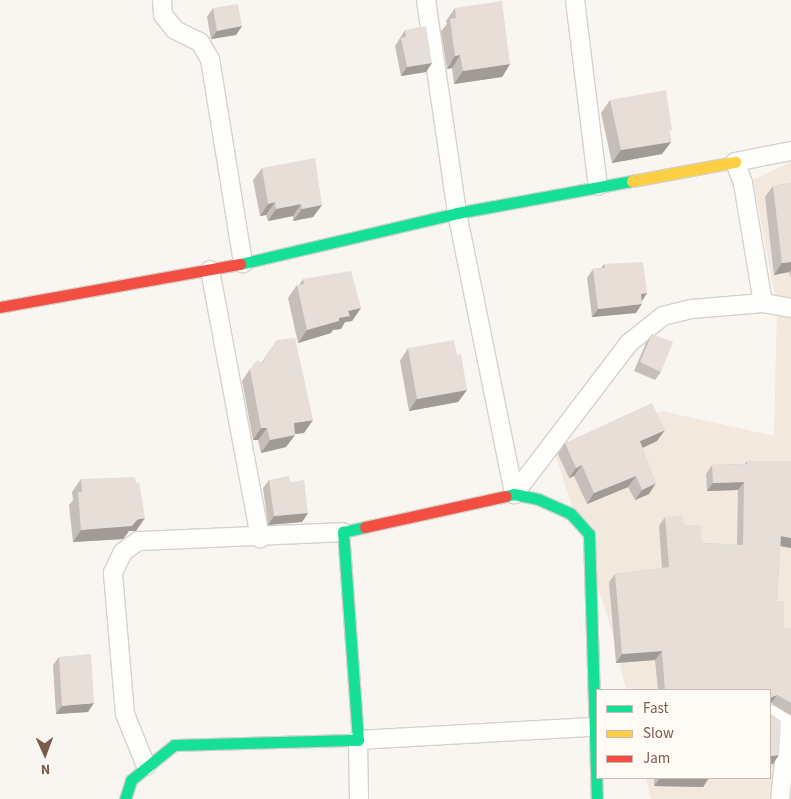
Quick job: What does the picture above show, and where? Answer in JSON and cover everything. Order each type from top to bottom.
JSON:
[{"type":"street","points":[[162,0],[163,15],[174,30],[200,42],[210,59],[243,263]]},
{"type":"street","points":[[426,0],[457,213],[514,494]]},
{"type":"street","points":[[575,0],[598,186]]},
{"type":"street","points":[[0,307],[210,270],[457,213],[791,151]]},
{"type":"street","points":[[735,162],[743,183],[763,303]]},
{"type":"street","points":[[210,270],[260,538]]},
{"type":"street","points":[[514,494],[629,343],[663,316],[692,309],[763,303],[791,308]]},
{"type":"street","points":[[146,766],[125,714],[113,572],[123,552],[138,540],[260,538],[343,532],[514,494],[538,499],[571,514],[589,534],[593,726],[597,799]]},
{"type":"street","points":[[343,532],[358,740],[359,799]]},
{"type":"street","points":[[771,715],[785,723],[787,735],[780,799]]},
{"type":"street","points":[[125,799],[131,780],[174,745],[358,740],[593,726]]},
{"type":"shaded area","points":[[791,162],[791,799],[651,799],[646,779],[771,779],[771,689],[626,689],[614,638],[555,453],[662,411],[774,436],[777,306],[753,180]]},
{"type":"building","points":[[502,1],[510,64],[463,71],[460,55],[455,56],[450,19],[456,18],[455,8]]},
{"type":"building","points":[[238,4],[242,26],[217,31],[213,8]]},
{"type":"building","points":[[426,26],[432,63],[407,67],[401,38],[406,37],[405,30]]},
{"type":"building","points":[[666,90],[672,130],[669,131],[671,142],[621,150],[610,100]]},
{"type":"building","points":[[315,158],[322,205],[302,209],[301,204],[276,209],[275,202],[268,204],[262,168]]},
{"type":"building","points":[[791,183],[791,262],[782,263],[773,186]]},
{"type":"building","points":[[643,262],[647,293],[641,294],[642,304],[598,309],[593,269],[605,268],[604,264]]},
{"type":"building","points":[[351,271],[361,308],[348,311],[350,316],[339,318],[339,321],[307,330],[297,285],[304,284],[303,279]]},
{"type":"building","points":[[652,334],[673,342],[661,372],[640,362]]},
{"type":"building","points":[[295,338],[313,420],[294,423],[295,435],[270,440],[267,428],[261,428],[250,369],[257,360],[262,363],[277,340]]},
{"type":"building","points":[[454,340],[457,355],[461,354],[467,390],[417,399],[408,348]]},
{"type":"building","points":[[652,403],[665,430],[640,441],[656,483],[642,490],[636,476],[594,493],[582,465],[576,468],[565,443]]},
{"type":"building","points":[[747,461],[791,461],[791,538],[781,536],[777,601],[784,601],[784,628],[791,628],[791,703],[777,695],[771,698],[771,689],[665,689],[662,651],[622,654],[615,574],[669,567],[665,517],[682,515],[684,525],[700,525],[702,543],[743,545],[744,482],[713,483],[712,465],[747,464]]},
{"type":"building","points":[[289,476],[290,482],[304,480],[308,513],[274,516],[269,480]]},
{"type":"building","points":[[135,477],[136,483],[139,482],[145,518],[138,519],[132,526],[81,530],[78,492],[82,492],[81,479]]},
{"type":"building","points":[[91,654],[94,703],[62,706],[59,657]]},
{"type":"building","points":[[771,714],[781,721],[779,755],[771,756]]},
{"type":"traffic: fast","points":[[240,264],[457,213],[632,181]]},
{"type":"traffic: fast","points":[[506,496],[514,494],[538,499],[571,514],[589,534],[596,766]]},
{"type":"traffic: fast","points":[[125,799],[131,780],[174,745],[358,740],[343,532],[365,527]]},
{"type":"traffic: fast","points":[[596,779],[597,799]]},
{"type":"traffic: slow","points":[[632,181],[735,162]]},
{"type":"traffic: jam","points":[[0,307],[240,264]]},
{"type":"traffic: jam","points":[[365,527],[506,496]]}]
